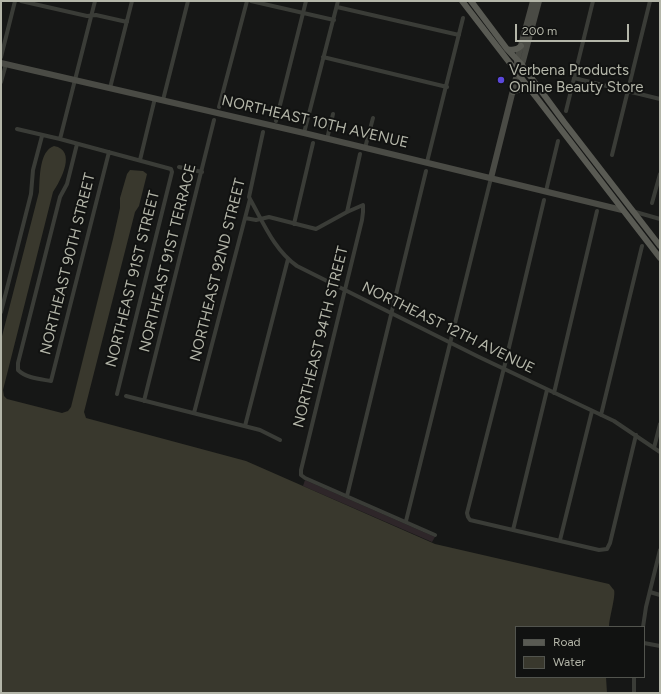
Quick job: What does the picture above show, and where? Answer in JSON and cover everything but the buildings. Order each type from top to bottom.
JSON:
[{"type":"main road","points":[[462,1],[660,258]]},
{"type":"main road","points":[[471,1],[660,246]]},
{"type":"main road","points":[[507,49],[515,50],[521,46]]},
{"type":"main road","points":[[513,92],[523,88],[529,88]]},
{"type":"street","points":[[1,56],[15,1]]},
{"type":"street","points":[[21,1],[87,16],[96,15],[127,22]]},
{"type":"street","points":[[60,139],[95,1]]},
{"type":"street","points":[[110,88],[132,1]]},
{"type":"street","points":[[163,100],[188,1]]},
{"type":"street","points":[[219,107],[247,1]]},
{"type":"street","points":[[251,1],[334,20]]},
{"type":"street","points":[[276,120],[306,1]]},
{"type":"street","points":[[304,133],[338,1]]},
{"type":"street","points":[[520,63],[521,46],[533,1]]},
{"type":"street","points":[[406,521],[517,74],[538,1]]},
{"type":"street","points":[[566,111],[593,1]]},
{"type":"street","points":[[612,155],[650,1]]},
{"type":"street","points":[[337,7],[459,35]]},
{"type":"street","points":[[427,162],[463,18]]},
{"type":"street","points":[[323,57],[446,87]]},
{"type":"street","points":[[1,82],[3,63]]},
{"type":"street","name":"NORTHEAST 10TH AVENUE","points":[[3,63],[427,162],[622,210]]},
{"type":"street","points":[[574,78],[660,98]]},
{"type":"street","points":[[18,129],[140,160],[155,98]]},
{"type":"street","points":[[327,139],[333,114]]},
{"type":"street","points":[[365,148],[373,118]]},
{"type":"street","name":"NORTHEAST 91ST TERRACE","points":[[144,401],[214,120]]},
{"type":"street","name":"NORTHEAST 92ND STREET","points":[[194,413],[250,199],[248,197],[263,132]]},
{"type":"street","points":[[1,312],[31,194],[32,177],[42,136]]},
{"type":"street","points":[[546,191],[558,142]]},
{"type":"street","points":[[294,224],[313,143]]},
{"type":"street","name":"NORTHEAST 90TH STREET","points":[[76,144],[67,184],[60,197],[18,363],[18,370],[22,374],[51,381],[109,152]]},
{"type":"street","points":[[244,218],[256,220],[261,218],[269,218],[316,228],[347,212],[360,154]]},
{"type":"street","name":"NORTHEAST 91ST STREET","points":[[117,394],[172,172],[171,169],[140,160]]},
{"type":"street","points":[[179,167],[202,172]]},
{"type":"street","points":[[426,171],[347,496],[435,535]]},
{"type":"street","points":[[652,203],[660,174]]},
{"type":"street","name":"NORTHEAST 12TH AVENUE","points":[[250,199],[278,248],[288,259],[306,271],[547,390],[601,415],[620,425],[660,452]]},
{"type":"street","points":[[544,200],[467,513],[468,517],[470,520],[599,550],[607,548],[610,543],[636,436]]},
{"type":"street","name":"NORTHEAST 94TH STREET","points":[[347,212],[363,205],[363,212],[345,290],[301,470],[301,475],[305,478],[347,496]]},
{"type":"street","points":[[554,393],[598,211]]},
{"type":"street","points":[[632,211],[660,219]]},
{"type":"street","points":[[646,229],[651,217]]},
{"type":"street","points":[[601,415],[642,246]]},
{"type":"street","points":[[245,426],[288,259]]},
{"type":"street","points":[[513,530],[547,390]]},
{"type":"street","points":[[126,396],[260,430],[280,440]]},
{"type":"street","points":[[560,540],[592,411]]},
{"type":"street","points":[[654,448],[660,424]]},
{"type":"street","points":[[643,626],[660,550]]},
{"type":"street","points":[[650,592],[660,594]]},
{"type":"street","points":[[645,643],[660,646]]},
{"type":"street","points":[[634,678],[634,693]]},
{"type":"shaded area","points":[[305,480],[435,537],[432,542],[303,486]]},
{"type":"water","points":[[54,146],[61,149],[65,153],[65,166],[60,180],[53,192],[3,390],[4,396],[7,399],[62,413],[68,411],[71,407],[113,239],[120,208],[120,198],[127,174],[130,170],[143,171],[147,174],[139,206],[135,212],[84,412],[86,418],[246,461],[435,544],[609,584],[614,590],[609,626],[515,626],[515,678],[606,678],[607,693],[1,693],[1,340],[39,192],[41,166],[45,153]]},
{"type":"place","name":"Verbena Products Online Beauty Store","points":[[501,80]]}]
